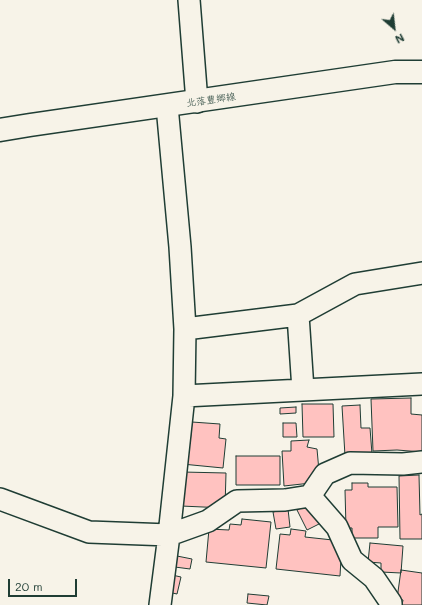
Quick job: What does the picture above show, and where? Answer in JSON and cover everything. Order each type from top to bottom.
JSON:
[{"type":"main road","name":"北落豊郷線","points":[[0,130],[395,72],[422,72]]},
{"type":"street","points":[[188,0],[196,102]]},
{"type":"street","points":[[160,605],[184,396],[185,329],[180,247],[167,106]]},
{"type":"street","points":[[185,329],[298,315],[355,284],[422,274]]},
{"type":"street","points":[[298,315],[303,390]]},
{"type":"street","points":[[184,396],[422,384]]},
{"type":"street","points":[[0,499],[89,532],[169,535],[208,521],[236,501],[285,500],[310,496],[325,474],[350,463],[403,464],[422,462]]},
{"type":"street","points":[[310,496],[336,527],[352,560],[374,578],[391,605]]},
{"type":"building","points":[[411,398],[411,414],[422,415],[422,452],[397,450],[373,451],[371,399]]},
{"type":"building","points":[[302,404],[333,404],[334,437],[303,437]]},
{"type":"building","points":[[360,405],[361,428],[370,428],[372,454],[345,456],[342,406]]},
{"type":"building","points":[[296,407],[296,413],[280,414],[280,408]]},
{"type":"building","points":[[192,422],[220,424],[219,438],[226,439],[223,468],[182,464],[184,443],[190,444]]},
{"type":"building","points":[[283,423],[296,423],[297,437],[283,437]]},
{"type":"building","points":[[309,440],[307,447],[317,449],[319,471],[311,483],[284,486],[282,451],[291,451],[291,441]]},
{"type":"building","points":[[236,456],[280,456],[280,485],[236,485]]},
{"type":"building","points":[[182,472],[226,473],[225,508],[181,506]]},
{"type":"building","points":[[419,475],[422,539],[400,539],[399,476]]},
{"type":"building","points":[[352,483],[368,483],[368,487],[397,487],[398,527],[378,527],[378,538],[352,538],[352,528],[346,528],[345,490],[352,490]]},
{"type":"building","points":[[313,502],[323,522],[307,530],[297,510]]},
{"type":"building","points":[[288,509],[290,527],[276,529],[273,512]]},
{"type":"building","points":[[242,519],[271,522],[266,568],[206,562],[209,529],[229,530],[230,524],[241,525]]},
{"type":"building","points":[[291,529],[306,531],[305,537],[342,541],[340,576],[276,569],[280,534],[290,535]]},
{"type":"building","points":[[370,543],[403,546],[401,573],[381,572],[381,563],[368,562]]},
{"type":"building","points":[[177,556],[192,559],[190,569],[175,567]]},
{"type":"building","points":[[401,570],[422,573],[422,605],[402,605],[403,600],[397,599]]},
{"type":"building","points":[[172,575],[181,577],[177,594],[168,592]]},
{"type":"building","points":[[248,594],[269,596],[267,605],[247,603]]}]
